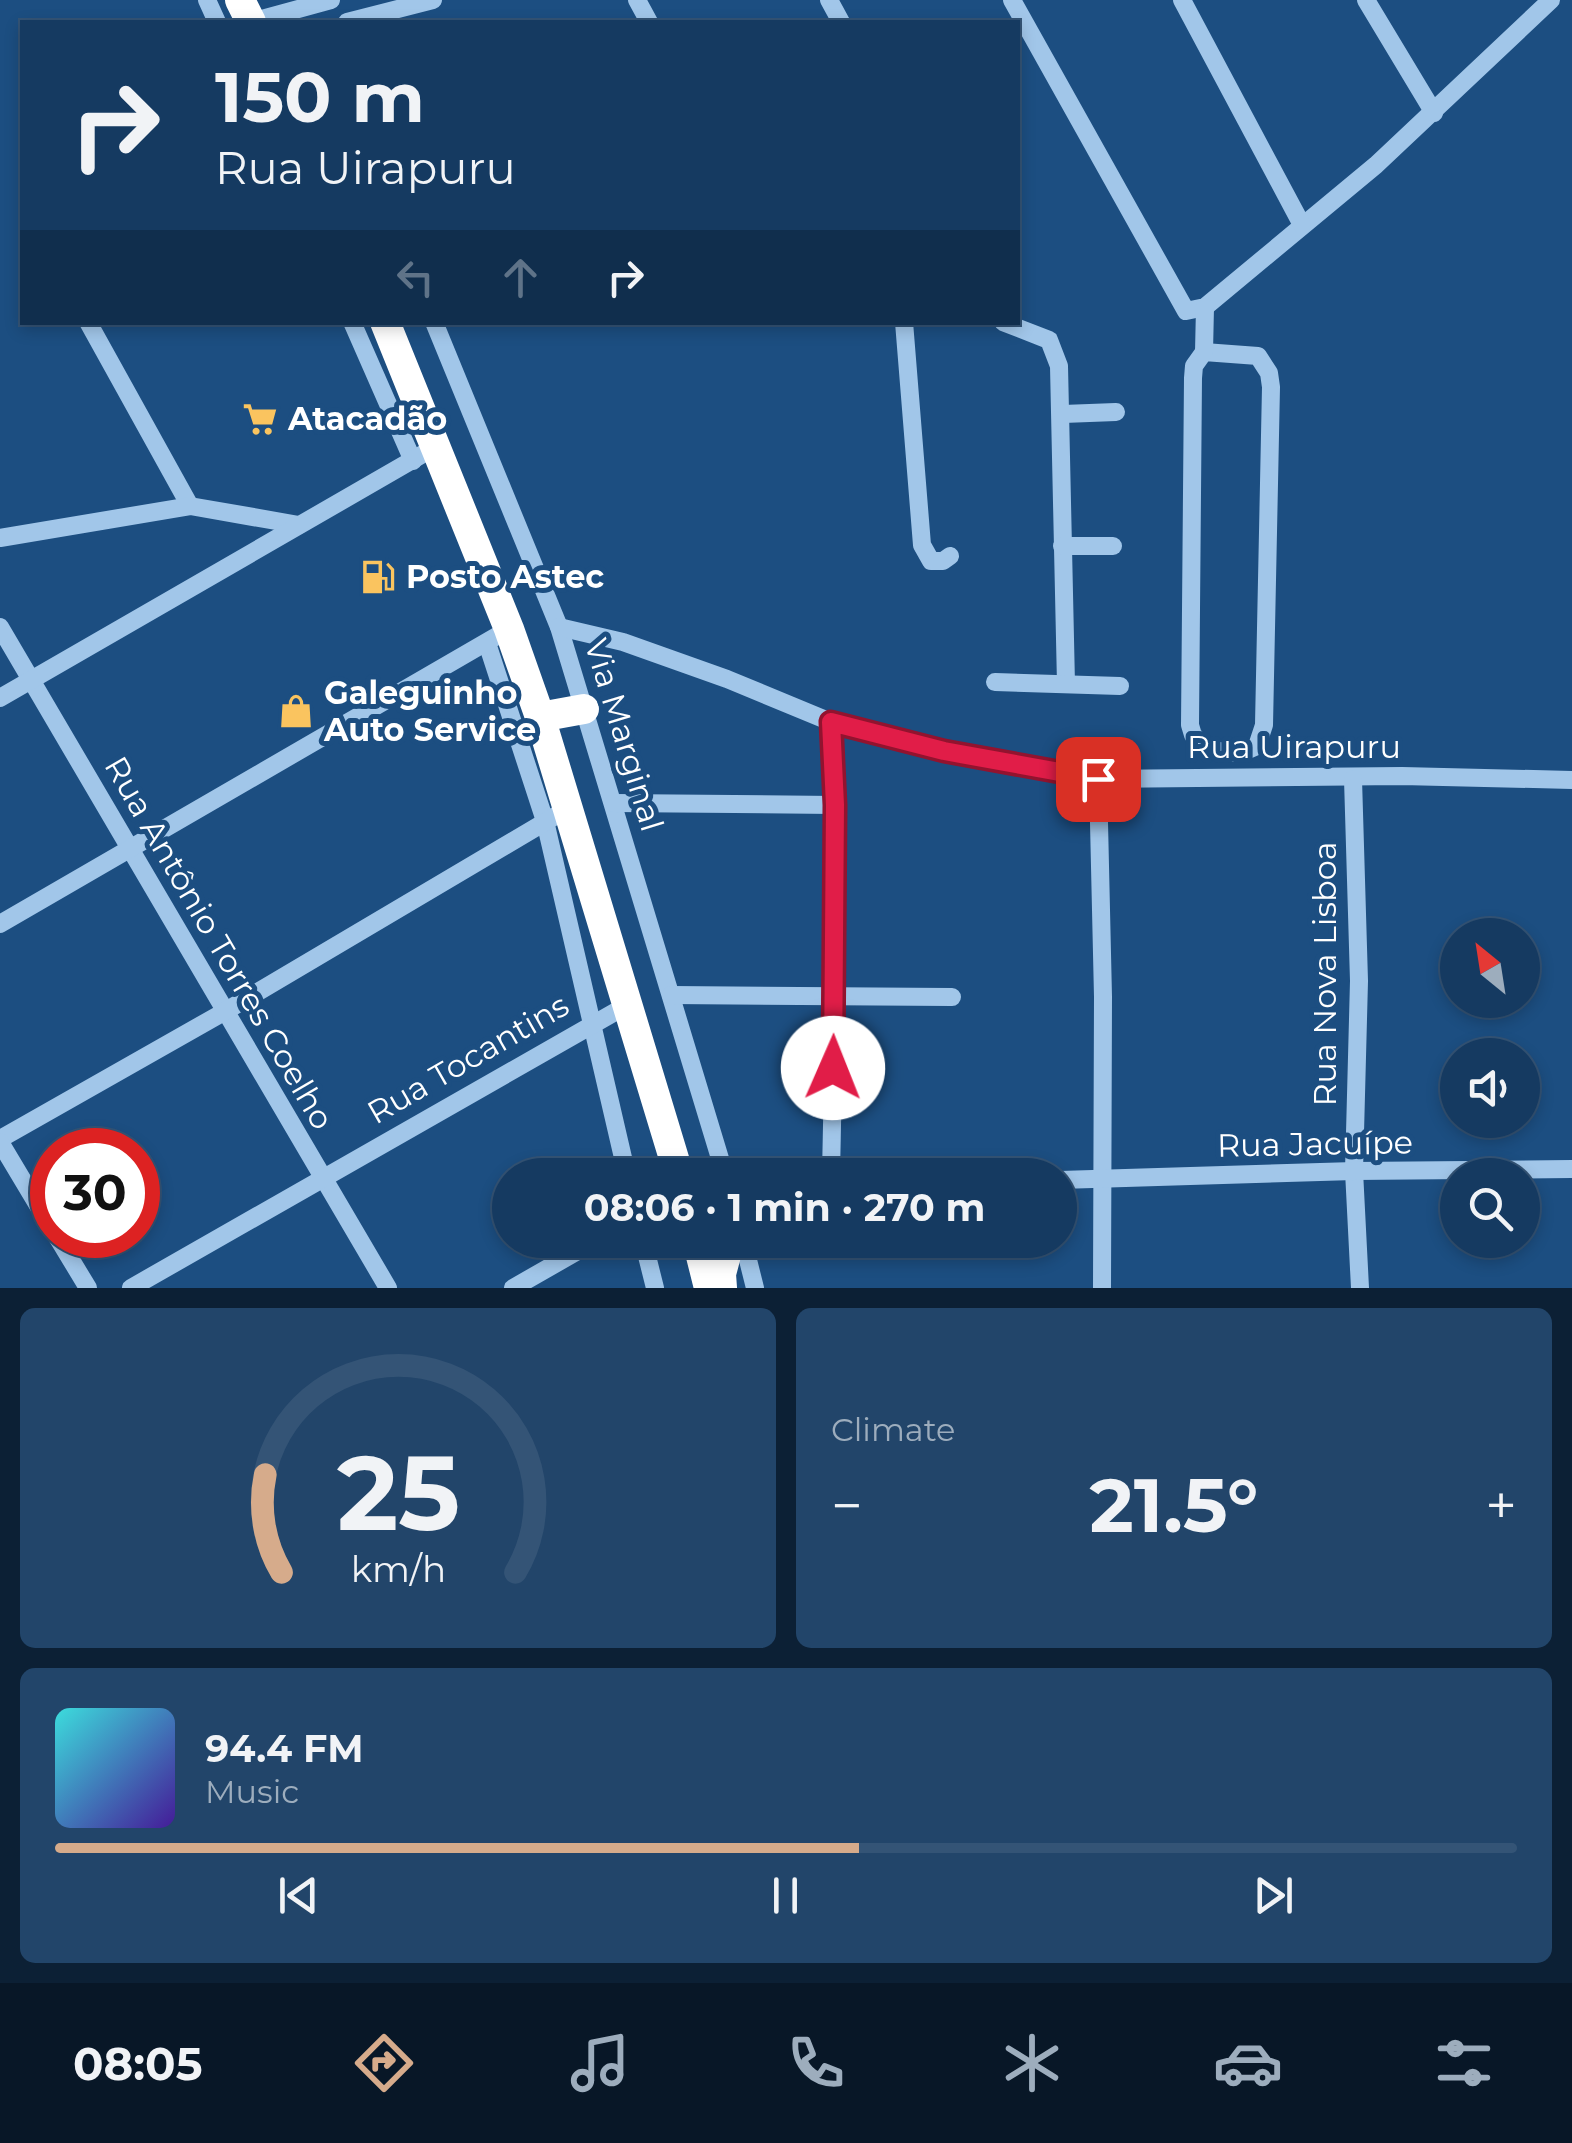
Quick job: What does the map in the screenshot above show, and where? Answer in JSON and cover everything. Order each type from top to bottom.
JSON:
[{"type":"highway","points":[[385,325],[424,454],[498,636],[540,716],[556,815],[629,1004],[674,1158]]},
{"type":"highway","points":[[540,716],[584,709]]},
{"type":"highway","points":[[702,1258],[709,1288]]},
{"type":"highway","points":[[722,1288],[726,1258]]},
{"type":"street","points":[[259,20],[331,0]]},
{"type":"street","points":[[354,20],[433,0]]},
{"type":"street","points":[[1012,0],[1196,309],[1204,352],[1194,366],[1193,378],[1190,725],[1193,736],[1207,750],[1241,753],[1257,746],[1264,725],[1271,387],[1269,373],[1258,356],[1204,352]]},
{"type":"street","points":[[1182,0],[1302,225]]},
{"type":"street","points":[[1366,0],[1434,112]]},
{"type":"street","points":[[1196,309],[1434,112],[1540,4]]},
{"type":"street","points":[[90,325],[190,506]]},
{"type":"street","points":[[0,698],[424,454],[354,325]]},
{"type":"street","name":"Via Marginal","points":[[435,325],[559,628],[720,1158]]},
{"type":"street","points":[[904,325],[924,553],[931,561],[943,561],[950,556]]},
{"type":"street","points":[[1009,325],[1044,337],[1054,348],[1059,366],[1066,684]]},
{"type":"street","points":[[1062,414],[1116,412]]},
{"type":"street","points":[[0,538],[190,506],[299,525]]},
{"type":"street","points":[[1062,546],[1114,546]]},
{"type":"street","name":"Rua Antônio Torres Coelho","points":[[0,627],[388,1288]]},
{"type":"street","name":"Rua Uirapuru","points":[[559,628],[640,648],[831,722],[933,749],[1098,779],[1402,776],[1572,780]]},
{"type":"street","points":[[0,924],[498,636],[556,815],[590,1024],[623,1158]]},
{"type":"street","points":[[995,682],[1120,686]]},
{"type":"street","points":[[831,722],[835,805],[831,1158]]},
{"type":"street","points":[[1098,779],[1103,996],[1102,1288]]},
{"type":"street","name":"Rua Nova Lisboa","points":[[1353,779],[1359,981],[1354,1171],[1360,1288]]},
{"type":"street","points":[[614,803],[835,805]]},
{"type":"street","points":[[30,1191],[0,1140],[556,815]]},
{"type":"street","points":[[671,995],[952,996]]},
{"type":"street","name":"Rua Tocantins","points":[[131,1288],[629,1004]]},
{"type":"street","name":"Rua Jacuípe","points":[[1077,1180],[1572,1169]]},
{"type":"street","points":[[70,1258],[88,1288]]},
{"type":"street","points":[[513,1288],[566,1258]]},
{"type":"street","points":[[648,1258],[655,1288]]},
{"type":"street","points":[[748,1258],[755,1288]]},
{"type":"place","name":"Atacadão","points":[[260,419]]},
{"type":"place","name":"Posto Astec","points":[[378,577]]},
{"type":"place","name":"Galeguinho Auto Service","points":[[296,711]]},
{"type":"route","points":[[833,1068],[835,805],[831,722],[917,746],[1098,779]]}]
